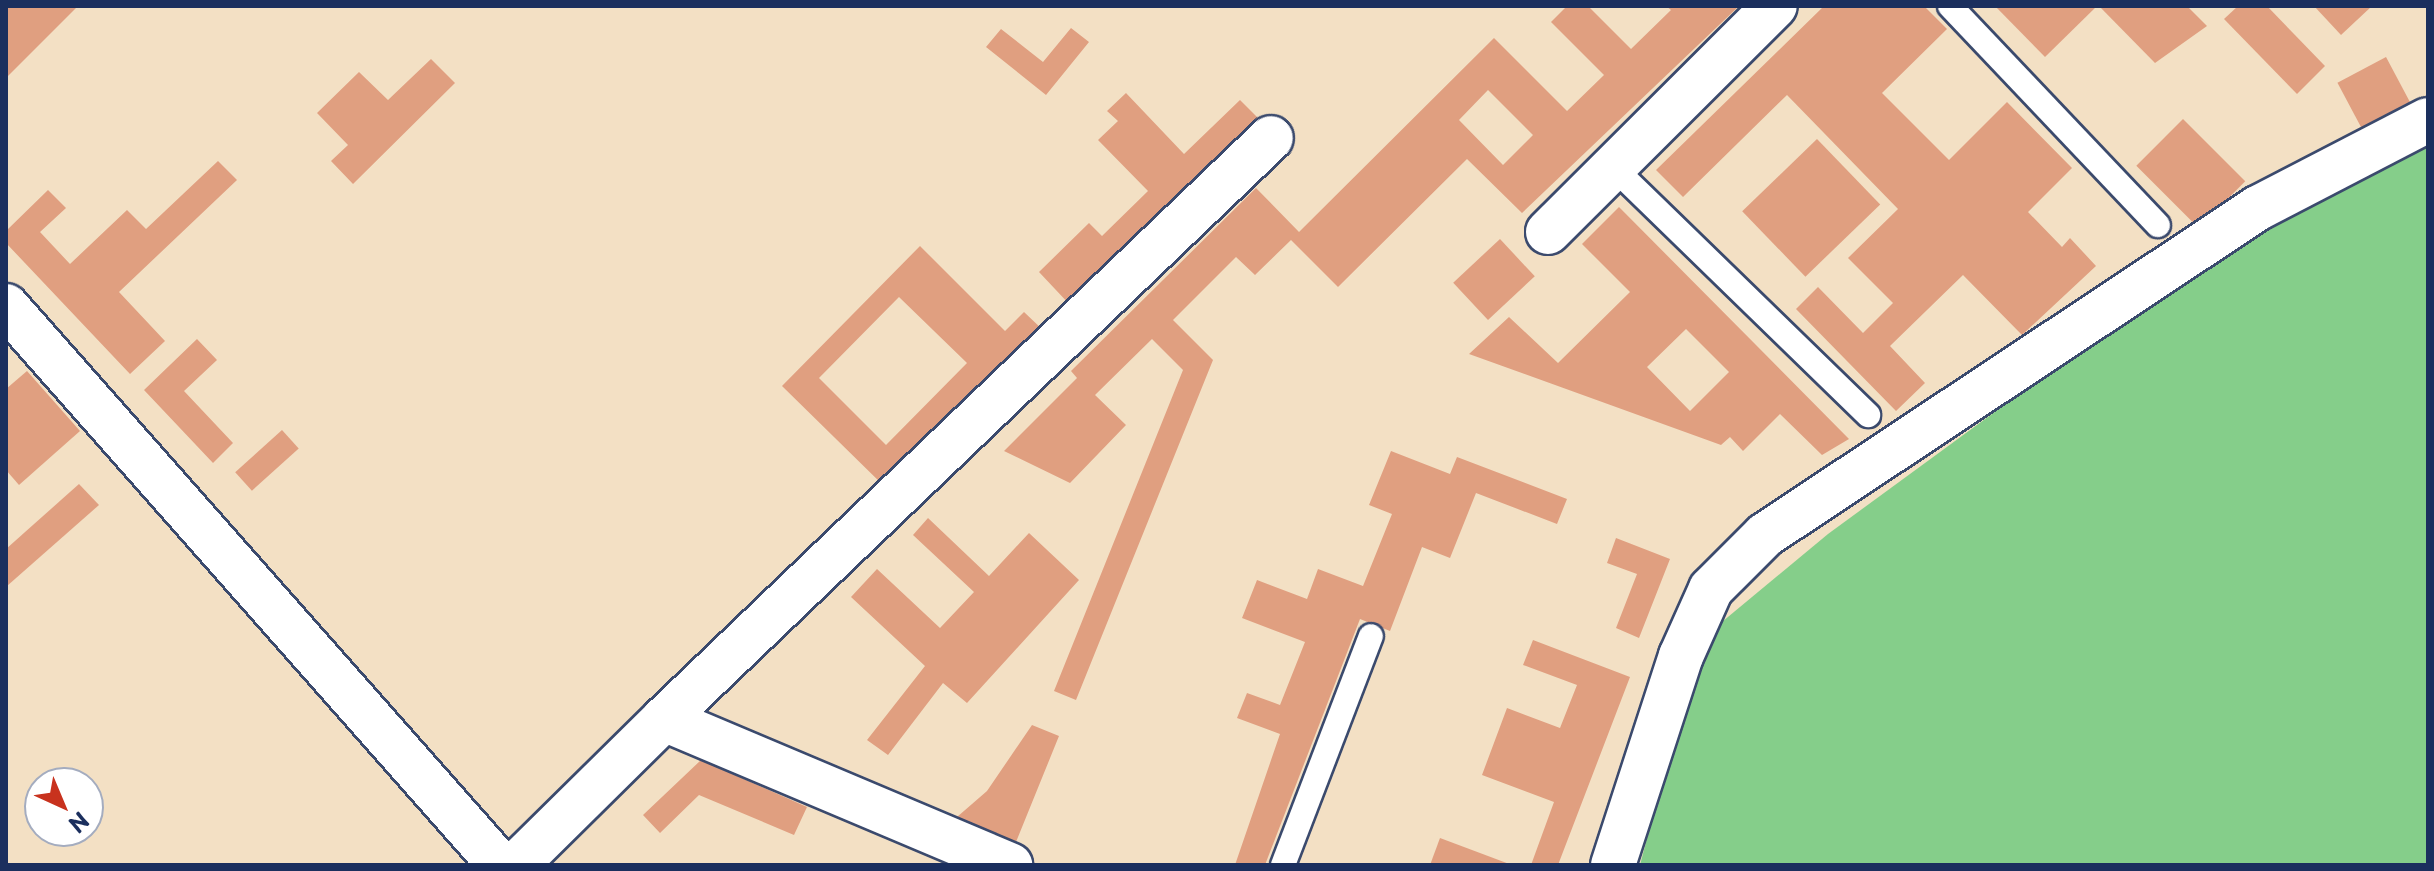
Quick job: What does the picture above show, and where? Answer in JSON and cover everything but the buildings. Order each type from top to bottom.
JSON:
[{"type":"street","points":[[1548,232],[1775,6]]},
{"type":"street","points":[[1613,865],[1705,603],[1765,535],[2258,208],[2428,120]]},
{"type":"street","points":[[516,865],[664,719],[1271,138]]},
{"type":"street","points":[[6,306],[500,865]]},
{"type":"street","points":[[664,719],[1010,865]]},
{"type":"lane","points":[[1950,6],[2158,225]]},
{"type":"lane","points":[[1613,167],[1868,415]]},
{"type":"lane","points":[[1283,865],[1371,636]]},
{"type":"green space","points":[[2428,136],[2428,865],[1640,865],[1699,641],[1828,534],[2257,220]]}]
